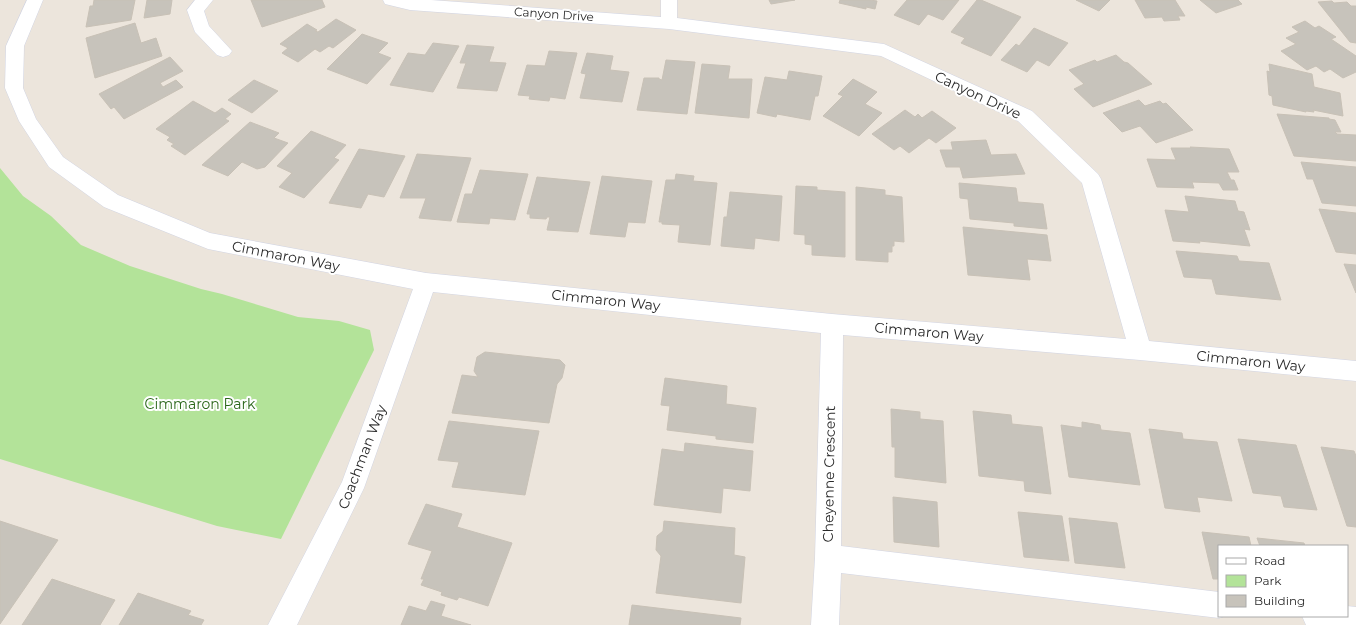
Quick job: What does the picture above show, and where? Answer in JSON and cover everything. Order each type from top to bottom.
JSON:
[{"type":"street","name":"Cimmaron Way","points":[[35,0],[15,46],[14,88],[28,121],[56,162],[112,201],[208,241],[426,282],[832,324],[1140,350],[1356,371]]},
{"type":"street","points":[[205,0],[195,10],[201,28],[223,51]]},
{"type":"street","name":"Canyon Drive","points":[[391,0],[410,4],[669,23],[884,50],[1025,116],[1091,179],[1140,350]]},
{"type":"street","points":[[669,0],[669,23]]},
{"type":"street","name":"Coachman Way","points":[[282,625],[352,488],[426,282]]},
{"type":"street","name":"Cheyenne Crescent","points":[[825,625],[828,558],[832,324]]},
{"type":"street","points":[[828,558],[1218,605]]},
{"type":"street","points":[[1324,617],[1356,621]]},
{"type":"green space","name":"Cimmaron Park","points":[[0,168],[23,196],[51,216],[81,245],[130,266],[201,289],[298,317],[339,321],[370,330],[374,350],[281,539],[217,526],[0,459]]},
{"type":"building","points":[[94,0],[135,0],[131,20],[86,27],[90,6],[93,6]]},
{"type":"building","points":[[147,0],[172,0],[170,14],[144,18]]},
{"type":"building","points":[[251,0],[322,0],[325,7],[262,27]]},
{"type":"building","points":[[769,0],[795,0],[771,4]]},
{"type":"building","points":[[840,0],[877,1],[875,9],[866,7],[866,9],[839,3]]},
{"type":"building","points":[[907,0],[959,0],[943,20],[928,14],[919,25],[894,15]]},
{"type":"building","points":[[977,0],[981,0],[1021,17],[991,56],[961,43],[965,38],[951,32]]},
{"type":"building","points":[[1076,0],[1110,0],[1099,11]]},
{"type":"building","points":[[1135,0],[1175,0],[1185,16],[1178,16],[1180,20],[1164,21],[1162,17],[1145,18]]},
{"type":"building","points":[[1200,0],[1238,0],[1242,4],[1216,13]]},
{"type":"building","points":[[1332,1],[1334,3],[1347,2],[1351,6],[1356,6],[1356,43],[1350,42],[1318,2]]},
{"type":"building","points":[[336,19],[356,30],[333,48],[329,46],[320,52],[315,49],[298,62],[282,53],[288,48],[280,44],[307,24],[318,32]]},
{"type":"building","points":[[1305,21],[1315,28],[1319,26],[1336,37],[1331,39],[1356,56],[1356,72],[1343,78],[1330,69],[1324,72],[1316,66],[1307,70],[1281,51],[1296,44],[1286,38],[1299,32],[1292,27]]},
{"type":"building","points":[[135,23],[141,43],[156,38],[162,56],[95,78],[86,38]]},
{"type":"building","points":[[1034,28],[1068,43],[1049,66],[1037,60],[1027,72],[1001,60],[1016,44],[1019,46]]},
{"type":"building","points":[[362,34],[388,43],[378,53],[391,58],[367,84],[327,69]]},
{"type":"building","points":[[433,43],[459,46],[433,92],[390,85],[408,53],[425,55]]},
{"type":"building","points":[[467,45],[494,47],[489,62],[506,63],[497,91],[457,88],[466,63],[460,63]]},
{"type":"building","points":[[549,51],[577,53],[565,99],[550,97],[549,101],[529,99],[530,96],[518,95],[527,65],[545,66]]},
{"type":"building","points":[[587,53],[613,56],[610,70],[629,72],[622,102],[580,98],[586,74],[581,73]]},
{"type":"building","points":[[1116,55],[1124,62],[1128,63],[1152,84],[1093,107],[1074,89],[1084,84],[1069,70],[1095,60],[1097,62]]},
{"type":"building","points":[[170,57],[183,71],[160,83],[163,87],[176,80],[183,87],[124,119],[114,107],[111,109],[99,94]]},
{"type":"building","points":[[666,60],[695,62],[687,114],[637,110],[644,78],[659,78],[662,80]]},
{"type":"building","points":[[702,64],[730,66],[728,79],[752,79],[749,118],[695,113]]},
{"type":"building","points":[[1269,64],[1312,74],[1314,87],[1340,93],[1343,116],[1313,110],[1314,112],[1306,112],[1273,105],[1272,96],[1269,95],[1267,71],[1270,72]]},
{"type":"building","points":[[789,71],[822,76],[818,96],[815,96],[810,120],[777,114],[776,117],[757,113],[765,77],[787,80]]},
{"type":"building","points":[[853,79],[877,92],[865,104],[882,113],[859,136],[823,116],[843,96],[838,94]]},
{"type":"building","points":[[254,80],[278,91],[252,113],[228,100]]},
{"type":"building","points":[[1139,100],[1145,106],[1160,101],[1163,104],[1166,103],[1193,130],[1156,143],[1140,126],[1122,132],[1103,113]]},
{"type":"building","points":[[193,101],[215,113],[222,108],[231,114],[225,119],[229,121],[185,155],[171,146],[174,144],[167,140],[170,137],[156,129]]},
{"type":"building","points":[[905,110],[915,117],[918,114],[922,118],[932,111],[956,128],[936,143],[929,138],[909,153],[900,146],[894,150],[872,134]]},
{"type":"building","points":[[1277,114],[1329,118],[1335,120],[1341,132],[1335,132],[1337,134],[1356,135],[1356,161],[1294,156]]},
{"type":"building","points":[[250,122],[279,133],[274,138],[288,143],[265,167],[257,169],[242,162],[228,176],[202,165]]},
{"type":"building","points":[[311,131],[346,145],[334,158],[339,160],[304,198],[279,187],[292,173],[277,166]]},
{"type":"building","points":[[986,140],[991,155],[1016,154],[1025,174],[963,178],[960,167],[946,167],[940,150],[953,150],[951,142]]},
{"type":"building","points":[[1190,147],[1229,149],[1239,172],[1227,172],[1231,180],[1234,180],[1238,190],[1223,190],[1219,183],[1192,182],[1194,188],[1157,187],[1147,159],[1176,160],[1171,148],[1191,148]]},
{"type":"building","points":[[359,149],[405,156],[384,197],[368,194],[361,208],[329,203]]},
{"type":"building","points":[[417,154],[471,158],[451,221],[419,218],[426,198],[400,198]]},
{"type":"building","points":[[1301,162],[1356,167],[1356,206],[1322,203],[1313,179],[1307,179]]},
{"type":"building","points":[[480,170],[528,174],[515,220],[490,218],[489,224],[457,222],[465,194],[472,194]]},
{"type":"building","points":[[676,174],[694,176],[693,181],[717,183],[710,245],[678,242],[680,225],[662,224],[662,222],[659,222],[666,180],[675,180]]},
{"type":"building","points":[[602,176],[652,181],[645,223],[628,222],[625,237],[590,234]]},
{"type":"building","points":[[537,177],[590,182],[578,232],[547,230],[550,217],[547,217],[546,219],[530,218],[530,214],[527,214]]},
{"type":"building","points":[[959,183],[1016,188],[1018,202],[1043,204],[1047,229],[1014,226],[1014,223],[970,219],[968,199],[960,198]]},
{"type":"building","points":[[796,186],[817,187],[817,190],[845,192],[845,257],[812,255],[812,245],[805,244],[805,235],[794,234]]},
{"type":"building","points":[[856,187],[885,190],[885,195],[902,197],[904,242],[894,241],[892,252],[888,252],[888,262],[856,260]]},
{"type":"building","points":[[730,192],[782,196],[779,241],[755,238],[754,249],[721,246],[724,217],[727,217]]},
{"type":"building","points":[[1185,196],[1235,201],[1238,211],[1244,212],[1250,230],[1244,229],[1250,246],[1199,241],[1200,243],[1173,241],[1165,210],[1189,212]]},
{"type":"building","points":[[1319,209],[1356,213],[1356,254],[1336,252]]},
{"type":"building","points":[[963,227],[1047,235],[1051,261],[1027,259],[1030,280],[968,275]]},
{"type":"building","points":[[1176,251],[1237,256],[1239,261],[1269,263],[1281,300],[1216,294],[1212,279],[1184,277]]},
{"type":"building","points":[[1344,264],[1356,265],[1356,293]]},
{"type":"building","points":[[485,352],[560,360],[565,365],[562,378],[557,384],[549,423],[452,413],[462,375],[478,377],[474,371],[477,357]]},
{"type":"building","points":[[665,378],[727,386],[726,404],[756,408],[753,443],[716,439],[716,436],[667,430],[670,406],[661,405]]},
{"type":"building","points":[[891,409],[920,412],[920,419],[943,421],[946,483],[895,477],[895,447],[892,447]]},
{"type":"building","points":[[973,411],[1011,415],[1012,424],[1042,427],[1051,494],[1025,491],[1024,481],[979,476]]},
{"type":"building","points":[[449,421],[539,431],[525,495],[452,487],[459,462],[438,460]]},
{"type":"building","points":[[1082,422],[1100,425],[1101,430],[1130,433],[1140,485],[1069,477],[1061,425],[1082,428]]},
{"type":"building","points":[[1149,429],[1182,433],[1183,439],[1217,442],[1232,501],[1197,497],[1200,512],[1165,508]]},
{"type":"building","points":[[1238,439],[1296,445],[1317,510],[1284,507],[1281,496],[1253,493]]},
{"type":"building","points":[[685,443],[753,451],[750,491],[723,488],[721,513],[654,505],[662,449],[684,452]]},
{"type":"building","points":[[1321,447],[1354,451],[1356,456],[1356,527],[1347,526]]},
{"type":"building","points":[[893,497],[937,502],[939,547],[894,542]]},
{"type":"building","points":[[426,504],[462,514],[457,527],[512,543],[488,606],[459,597],[457,600],[441,595],[442,592],[421,585],[424,579],[421,579],[432,551],[408,544]]},
{"type":"building","points":[[1018,512],[1062,516],[1069,561],[1024,557]]},
{"type":"building","points":[[1069,518],[1117,523],[1125,568],[1075,563]]},
{"type":"building","points":[[0,521],[58,540],[0,624]]},
{"type":"building","points":[[664,521],[735,528],[734,555],[745,557],[741,603],[656,593],[661,556],[656,550],[657,536],[663,531]]},
{"type":"building","points":[[1202,532],[1249,537],[1251,545],[1218,545],[1218,579],[1213,579]]},
{"type":"building","points":[[1257,538],[1304,543],[1305,545],[1260,545]]},
{"type":"building","points":[[52,579],[115,600],[100,625],[22,625]]},
{"type":"building","points":[[138,593],[191,611],[188,615],[204,620],[201,625],[119,625]]},
{"type":"building","points":[[431,601],[445,605],[441,616],[471,625],[401,625],[409,606],[426,611]]},
{"type":"building","points":[[632,605],[741,618],[740,625],[629,625]]}]
